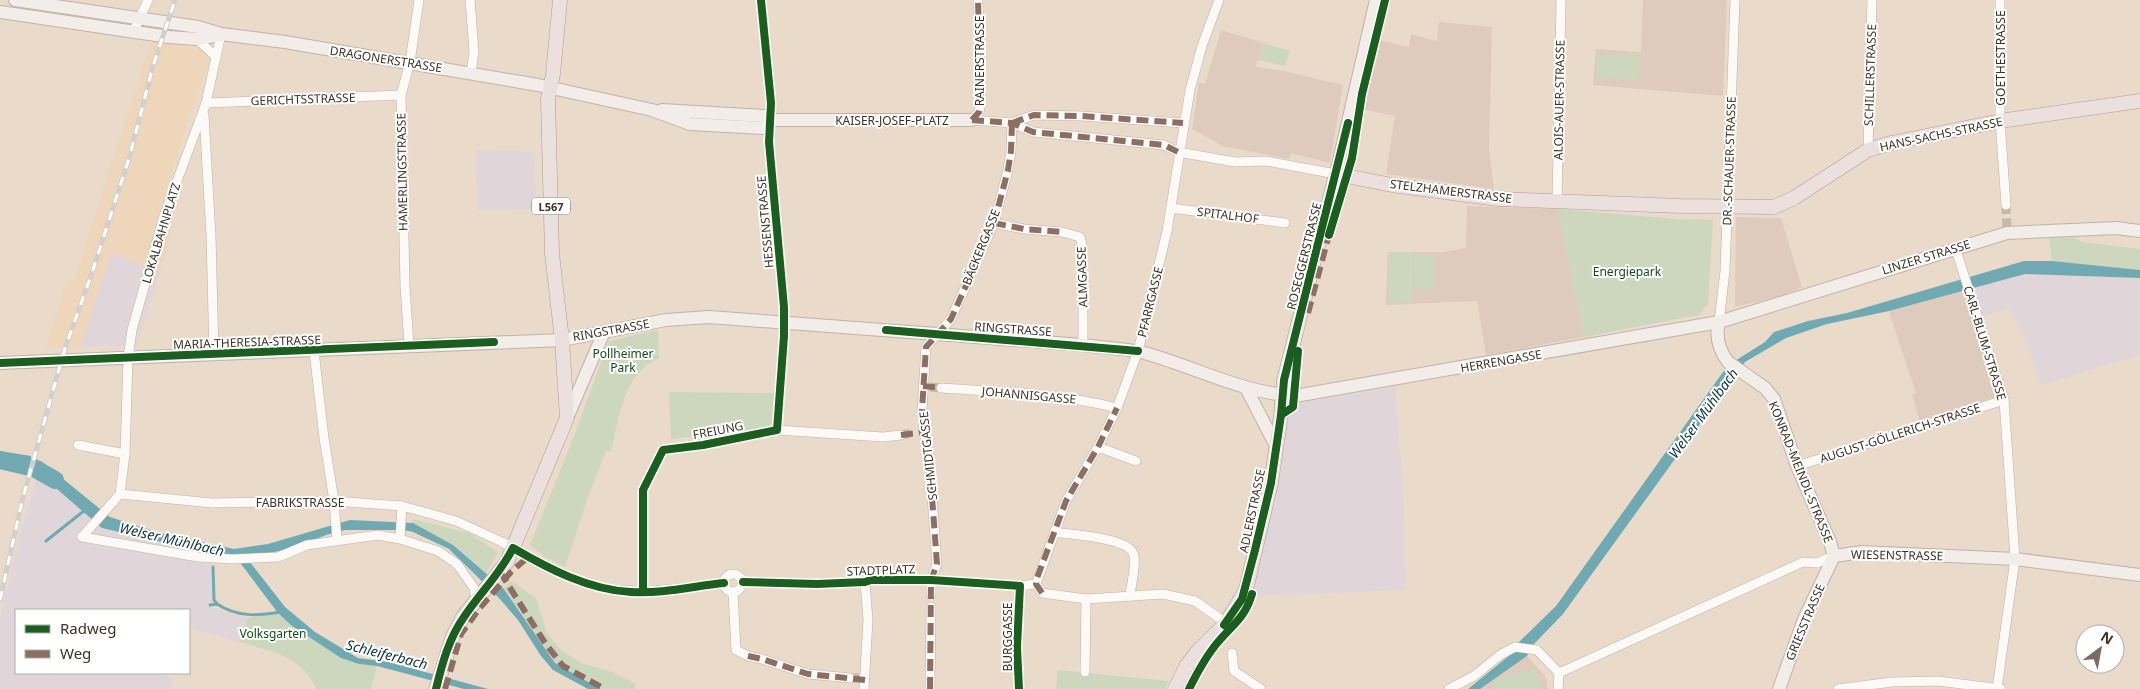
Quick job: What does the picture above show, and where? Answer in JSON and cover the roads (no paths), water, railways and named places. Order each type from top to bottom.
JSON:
[{"type":"main road","name":"DRAGONERSTRASSE","points":[[15,0],[198,27],[221,34],[286,42],[410,62],[550,88]]},
{"type":"main road","name":"L567","points":[[438,681],[452,636],[476,601],[496,577],[513,548],[567,418],[562,340],[552,254],[548,99],[560,0]]},
{"type":"main road","name":"ROSEGGERSTRASSE","points":[[1282,396],[1284,380],[1336,174],[1376,0]]},
{"type":"main road","name":"DRAGONERSTRASSE","points":[[0,12],[133,32],[197,39],[221,34]]},
{"type":"main road","name":"KAISER-JOSEF-PLATZ","points":[[550,88],[652,110],[690,124],[763,128],[771,120],[972,120]]},
{"type":"main road","name":"HANS-SACHS-STRASSE","points":[[1727,206],[1774,207],[1783,204],[1868,150],[1891,143],[2000,121],[2140,101]]},
{"type":"main road","name":"STELZHAMERSTRASSE","points":[[1336,174],[1392,185],[1470,196],[1558,201],[1727,206]]},
{"type":"main road","name":"LINZER STRASSE","points":[[1719,322],[2007,232],[2116,228],[2140,231]]},
{"type":"main road","name":"RINGSTRASSE","points":[[562,340],[689,317],[709,317],[1083,345],[1138,351],[1246,388],[1282,396]]},
{"type":"main road","name":"HERRENGASSE","points":[[1282,396],[1295,396],[1719,322]]},
{"type":"main road","name":"KONRAD-MEINDL-STRASSE","points":[[1719,322],[1717,330],[1719,345],[1728,362],[1765,388],[1774,399],[1797,466],[1830,542],[1834,556]]},
{"type":"main road","points":[[567,418],[604,332]]},
{"type":"main road","name":"MARIA-THERESIA-STRASSE","points":[[0,364],[562,340]]},
{"type":"main road","points":[[1246,388],[1276,446]]},
{"type":"main road","name":"ADLERSTRASSE","points":[[1175,689],[1186,665],[1226,623],[1246,590],[1271,483],[1282,396]]},
{"type":"main road","name":"WIESENSTRASSE","points":[[1834,556],[1862,552],[2015,559],[2140,575]]},
{"type":"main road","name":"GRIESSTRASSE","points":[[1779,689],[1804,618],[1834,556]]},
{"type":"street","points":[[133,32],[148,0]]},
{"type":"street","name":"HAMERLINGSTRASSE","points":[[409,346],[405,286],[401,95],[410,62],[419,0]]},
{"type":"street","points":[[470,0],[474,52],[471,73]]},
{"type":"street","name":"HESSENSTRASSE","points":[[761,0],[771,120],[769,142],[784,322],[777,430]]},
{"type":"street","name":"RAINERSTRASSE","points":[[972,120],[979,112],[981,103],[978,0]]},
{"type":"street","name":"PFARRGASSE","points":[[1036,584],[1066,501],[1098,447],[1117,408],[1138,351],[1171,208],[1178,152],[1190,90],[1202,46],[1219,0]]},
{"type":"street","name":"ALOIS-AUER-STRASSE","points":[[1558,201],[1561,0]]},
{"type":"street","name":"DR.-SCHAUER-STRASSE","points":[[1719,322],[1725,271],[1735,0]]},
{"type":"street","name":"SCHILLERSTRASSE","points":[[1868,150],[1872,0]]},
{"type":"street","name":"GOETHESTRASSE","points":[[2000,0],[2000,121],[2006,205]]},
{"type":"street","name":"LOKALBAHNPLATZ","points":[[128,358],[132,330],[164,216],[204,107],[221,34]]},
{"type":"street","points":[[197,39],[216,57]]},
{"type":"street","name":"GERICHTSSTRASSE","points":[[204,107],[280,100],[401,95]]},
{"type":"street","name":"LOKALBAHNPLATZ","points":[[204,107],[211,236],[214,354]]},
{"type":"street","name":"KAISER-JOSEF-PLATZ","points":[[1012,123],[1034,115],[1183,123]]},
{"type":"street","name":"KAISER-JOSEF-PLATZ","points":[[972,120],[1012,123],[1033,132],[1164,145],[1178,152]]},
{"type":"street","name":"BÄCKERGASSE","points":[[936,334],[951,319],[994,223],[1008,170],[1012,123]]},
{"type":"street","name":"STELZHAMERSTRASSE","points":[[1178,152],[1235,162],[1266,161],[1336,174]]},
{"type":"street","name":"SPITALHOF","points":[[1171,208],[1285,223]]},
{"type":"street","name":"ALMGASSE","points":[[994,223],[1080,236],[1083,249],[1083,345]]},
{"type":"street","name":"CARL-BLUM-STRASSE","points":[[1955,247],[2004,400],[2015,559],[1999,689]]},
{"type":"street","name":"SCHMIDTGASSE","points":[[931,594],[931,580],[937,564],[936,539],[929,456],[924,432],[926,347],[936,334]]},
{"type":"street","points":[[314,351],[337,537]]},
{"type":"street","points":[[128,358],[125,454],[120,494],[82,537],[198,557],[253,559],[278,557],[307,545],[337,537],[400,534],[438,551],[457,564],[474,588],[476,601]]},
{"type":"street","name":"JOHANNISGASSE","points":[[941,388],[1033,394],[1089,401],[1117,408]]},
{"type":"street","name":"AUGUST-GÖLLERICH-STRASSE","points":[[1797,466],[2004,400]]},
{"type":"street","name":"FREIUNG","points":[[663,450],[703,445],[777,430],[883,437],[901,435]]},
{"type":"street","points":[[913,434],[924,432]]},
{"type":"street","points":[[78,445],[125,454]]},
{"type":"street","points":[[1098,447],[1136,461]]},
{"type":"street","name":"FABRIKSTRASSE","points":[[120,494],[212,503],[334,501],[402,510],[456,521],[513,548]]},
{"type":"street","points":[[400,534],[402,510]]},
{"type":"street","points":[[1054,532],[1120,542],[1132,550],[1134,557],[1130,596]]},
{"type":"street","points":[[513,548],[561,573]]},
{"type":"street","name":"WIESENSTRASSE","points":[[1559,673],[1803,562],[1817,563],[1834,556]]},
{"type":"street","name":"STADTPLATZ","points":[[572,578],[607,589],[633,592],[724,583],[726,577],[731,573],[740,576],[742,582],[817,584],[865,582],[871,580],[931,580],[1020,586],[1036,584]]},
{"type":"street","points":[[724,583],[726,588],[733,592],[739,590],[742,582]]},
{"type":"street","points":[[863,682],[868,620],[865,582]]},
{"type":"street","points":[[1036,584],[1042,593],[1086,599],[1163,594],[1195,601],[1226,623]]},
{"type":"street","name":"BURGGASSE","points":[[1019,689],[1017,647],[1020,586]]},
{"type":"street","points":[[733,592],[736,650],[748,656],[808,674],[850,678]]},
{"type":"street","points":[[1085,672],[1086,599]]},
{"type":"street","points":[[930,689],[931,607]]},
{"type":"street","points":[[1449,689],[1474,676],[1515,647],[1537,650],[1559,673],[1558,689]]},
{"type":"street","points":[[1232,652],[1234,671],[1261,689]]},
{"type":"street","points":[[1838,689],[1892,682],[1938,681],[1999,689]]},
{"type":"water","points":[[2024,261],[2052,261],[2140,270],[2140,278],[2025,274],[1889,311],[1827,324],[1786,338],[1745,362],[1563,614],[1533,645],[1527,656],[1480,689],[1468,689],[1510,655],[1519,642],[1556,606],[1723,372],[1738,359],[1765,342],[1774,332],[1808,321],[1847,313]]},
{"type":"water","points":[[0,451],[31,456],[30,473],[41,461],[110,517],[160,533],[234,549],[268,544],[350,520],[413,523],[453,545],[503,588],[555,663],[600,689],[588,689],[553,670],[541,656],[518,620],[499,598],[449,549],[413,532],[404,530],[345,530],[326,535],[291,549],[246,557],[285,607],[315,632],[358,658],[388,662],[488,689],[464,689],[341,658],[291,625],[278,613],[235,556],[213,554],[102,528],[42,476],[0,467]]},
{"type":"waterway","name":"Welser Mühlbach","points":[[0,460],[34,468],[55,480]]},
{"type":"waterway","points":[[46,541],[85,510]]},
{"type":"waterway","points":[[213,567],[214,600],[217,604]]},
{"type":"waterway","points":[[210,605],[217,604],[232,611],[247,614],[280,612]]},
{"type":"tunnel","points":[[2006,205],[2007,233]]},
{"type":"tunnel","points":[[930,387],[941,388]]},
{"type":"tunnel","points":[[901,435],[913,433]]},
{"type":"tunnel","points":[[850,678],[859,678]]},
{"type":"railway","points":[[0,600],[22,501],[65,348],[92,273],[130,155],[153,66],[175,0]]},
{"type":"park label","name":"Energiepark","points":[[1627,271]]},
{"type":"park label","name":"Pollheimer Park","points":[[623,360]]},
{"type":"park label","name":"Volksgarten","points":[[273,633]]},
{"type":"water label","name":"Schleiferbach","points":[[387,654]]}]
